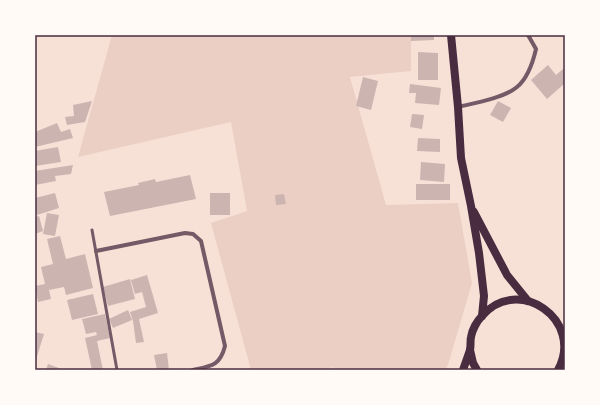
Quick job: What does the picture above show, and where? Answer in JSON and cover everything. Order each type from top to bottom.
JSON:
[{"type":"main road","points":[[451,35],[461,158],[479,253],[484,296],[482,316]]},
{"type":"main road","points":[[471,206],[507,275],[528,301]]},
{"type":"main road","points":[[463,370],[470,349],[471,337],[475,326],[482,316],[491,307],[503,302],[516,300],[528,301],[539,305],[549,312],[556,321],[562,332],[564,347],[562,362],[558,370]]},
{"type":"main road","points":[[470,349],[473,363],[477,370]]},
{"type":"street","points":[[458,107],[508,93],[518,87],[530,69],[536,49],[528,35]]},
{"type":"street","points":[[96,251],[185,233],[193,234],[201,241],[225,346],[223,355],[216,364],[193,370]]},
{"type":"lane","points":[[92,230],[117,370]]},
{"type":"shaded area","points":[[112,35],[411,35],[411,71],[350,77],[386,205],[458,203],[472,283],[448,365],[445,370],[333,370],[332,367],[324,370],[251,370],[211,223],[247,211],[231,122],[78,157]]},
{"type":"building","points":[[411,35],[434,35],[434,40],[411,41]]},
{"type":"building","points":[[418,52],[438,53],[438,80],[418,80]]},
{"type":"building","points":[[548,65],[556,75],[563,69],[565,72],[565,83],[547,99],[531,80]]},
{"type":"building","points":[[363,77],[378,81],[371,110],[356,106]]},
{"type":"building","points":[[410,84],[441,88],[439,105],[415,103],[416,93],[409,93]]},
{"type":"building","points":[[92,101],[85,122],[67,125],[65,117],[74,116],[73,105]]},
{"type":"building","points":[[498,101],[511,108],[503,122],[490,115]]},
{"type":"building","points":[[412,114],[424,115],[422,129],[410,127]]},
{"type":"building","points":[[57,123],[61,132],[70,129],[73,138],[35,147],[35,132]]},
{"type":"building","points":[[418,138],[440,139],[440,152],[417,151]]},
{"type":"building","points":[[58,147],[61,162],[35,166],[35,151]]},
{"type":"building","points":[[421,162],[445,164],[444,182],[420,180]]},
{"type":"building","points":[[73,165],[71,174],[55,176],[56,181],[35,185],[35,171]]},
{"type":"building","points":[[190,175],[196,199],[110,216],[104,192],[139,185],[138,183],[155,179],[156,182]]},
{"type":"building","points":[[416,184],[450,184],[450,200],[416,200]]},
{"type":"building","points":[[55,193],[59,208],[37,215],[35,198]]},
{"type":"building","points":[[210,193],[230,193],[230,215],[210,215]]},
{"type":"building","points":[[284,194],[286,204],[276,205],[275,195]]},
{"type":"building","points":[[47,213],[59,215],[55,236],[43,234]]},
{"type":"building","points":[[39,216],[43,231],[35,234],[35,217]]},
{"type":"building","points":[[60,236],[66,259],[85,254],[93,288],[66,295],[64,287],[49,290],[51,299],[38,302],[35,286],[45,284],[41,267],[53,264],[47,239]]},
{"type":"building","points":[[147,275],[158,313],[139,319],[144,342],[136,343],[133,321],[130,312],[146,307],[142,292],[135,294],[131,280]]},
{"type":"building","points":[[130,279],[135,299],[108,306],[103,287]]},
{"type":"building","points":[[93,294],[98,314],[72,320],[67,300]]},
{"type":"building","points":[[128,310],[132,320],[113,328],[109,319]]},
{"type":"building","points":[[105,314],[110,338],[97,341],[103,370],[92,370],[85,338],[97,335],[96,332],[86,334],[82,319]]},
{"type":"building","points":[[35,332],[44,334],[35,363]]},
{"type":"building","points":[[167,353],[169,370],[157,370],[154,355]]},
{"type":"building","points":[[48,364],[59,368],[59,370],[46,370]]}]
